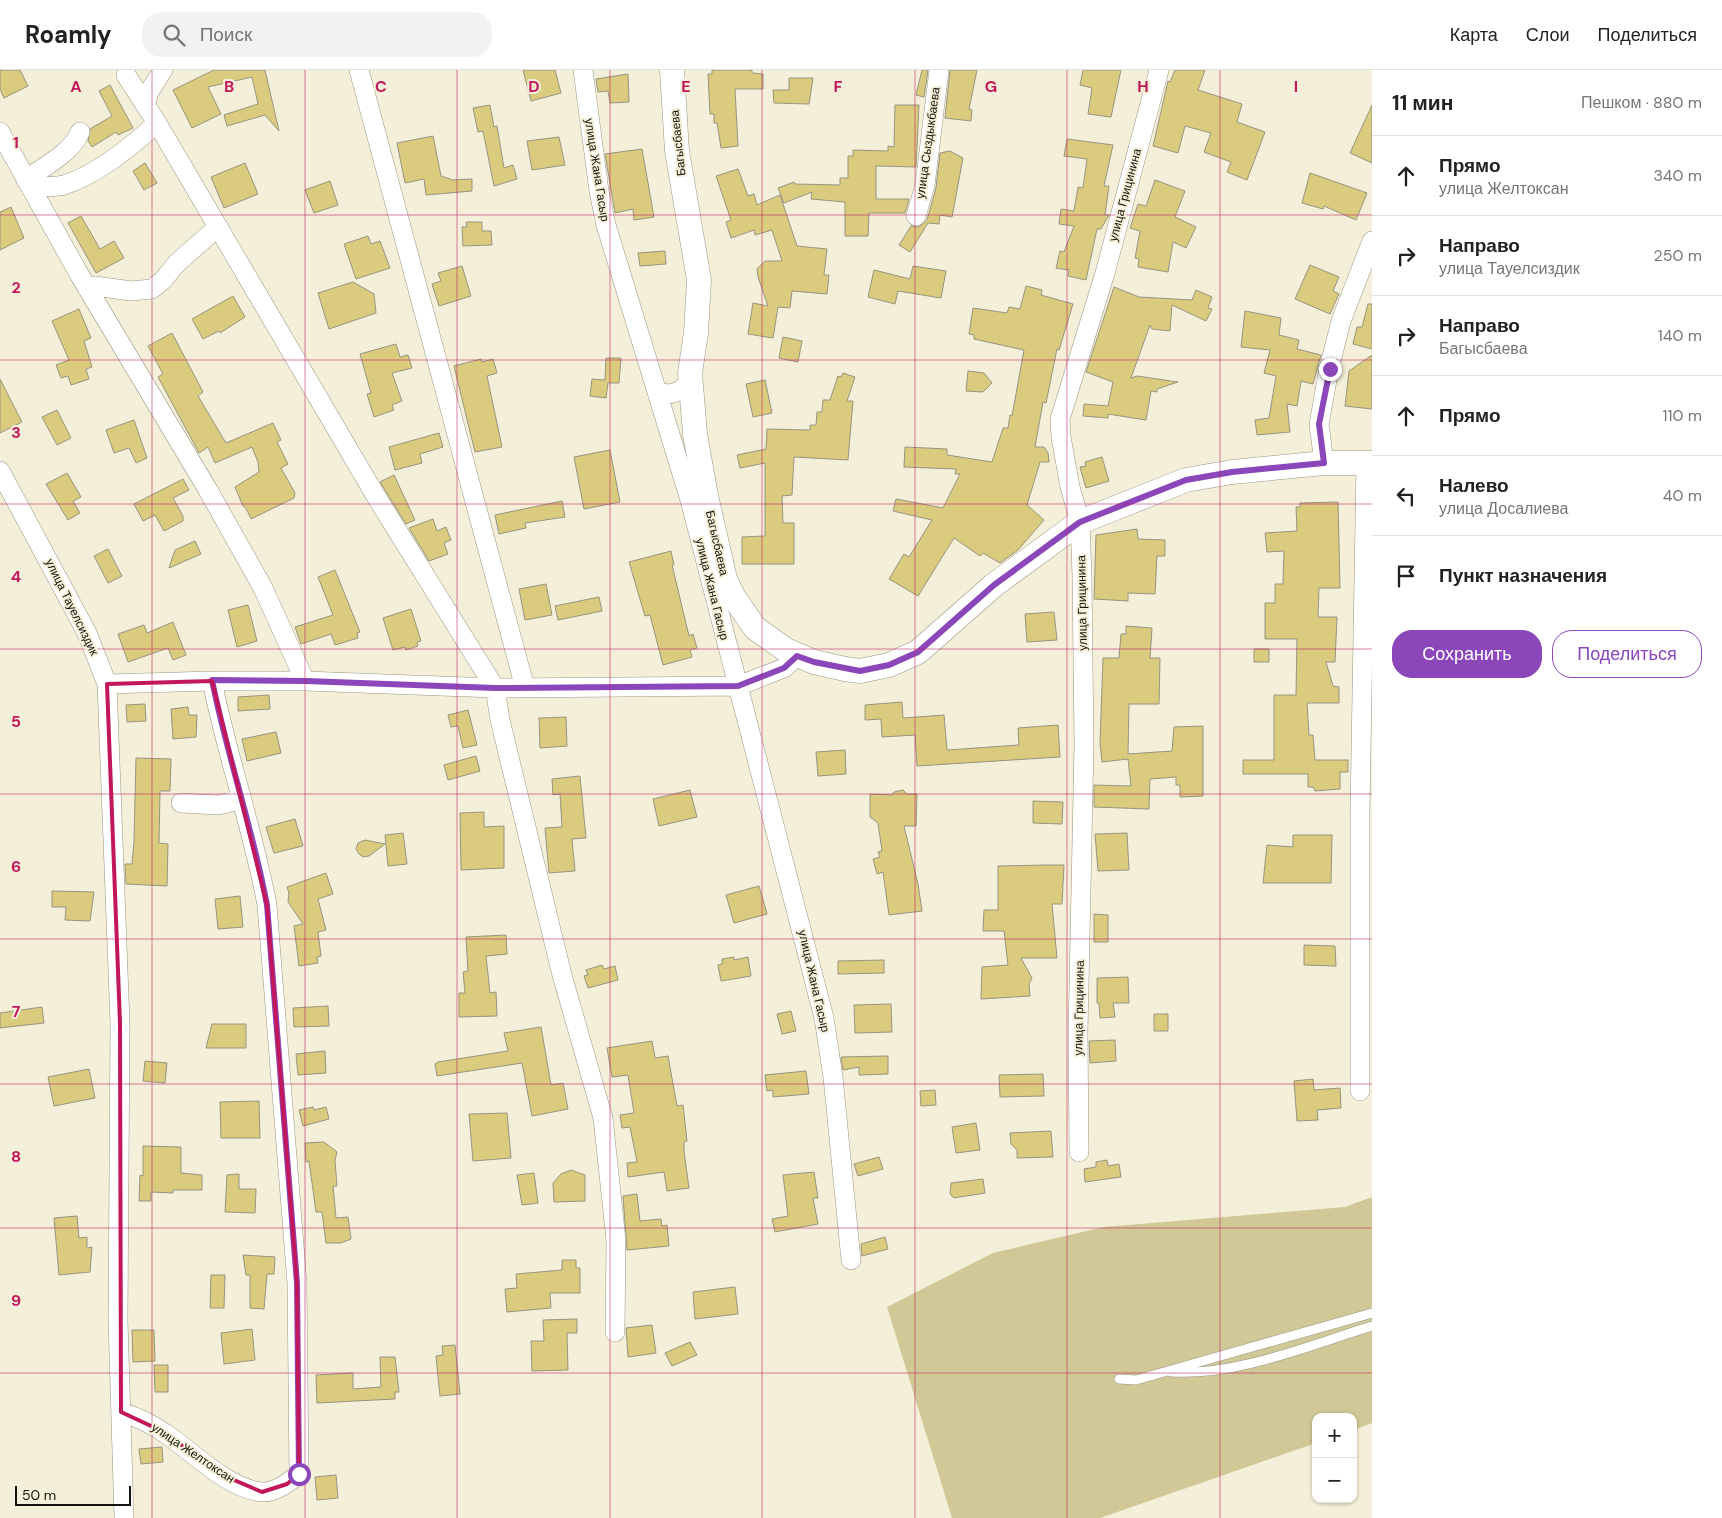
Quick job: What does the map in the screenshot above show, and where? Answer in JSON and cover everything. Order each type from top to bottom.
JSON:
[{"type":"street","points":[[145,105],[149,92],[163,70]]},
{"type":"street","points":[[359,70],[525,688]]},
{"type":"street","name":"улица Жана Гасыр","points":[[583,70],[599,191],[606,225],[658,391],[698,498]]},
{"type":"street","name":"Багысбаева","points":[[672,70],[676,151],[699,280],[690,381],[696,434],[698,498],[725,579],[724,599],[756,628],[797,656],[814,662],[860,671],[889,665],[918,652],[994,585],[1080,522],[1186,480],[1232,472],[1324,463],[1369,463]]},
{"type":"street","name":"улица Сыздыкбаева","points":[[916,216],[924,185],[939,70]]},
{"type":"street","name":"улица Грицинина","points":[[1079,1152],[1078,1023],[1084,744],[1080,522],[1060,437],[1060,419],[1105,273],[1159,70]]},
{"type":"street","points":[[126,76],[157,123],[376,498],[495,688],[500,720],[562,975],[603,1118],[616,1240],[615,1332]]},
{"type":"street","points":[[27,182],[63,185],[84,175],[134,144],[157,123]]},
{"type":"street","points":[[0,132],[87,288],[208,490],[263,588],[306,681]]},
{"type":"street","points":[[27,182],[65,152],[77,140],[80,132]]},
{"type":"street","points":[[87,288],[95,286],[130,291],[152,289],[218,227]]},
{"type":"street","points":[[1324,463],[1319,424],[1330,369],[1341,321],[1372,241]]},
{"type":"street","points":[[658,391],[672,394],[679,391],[690,381]]},
{"type":"street","points":[[1360,1091],[1360,791],[1369,463]]},
{"type":"street","name":"улица Тауелсиздик","points":[[0,472],[87,632],[107,684],[120,1022],[118,1320],[124,1518]]},
{"type":"street","name":"улица Жана Гасыр","points":[[724,599],[738,686],[824,1018],[833,1078],[851,1260]]},
{"type":"street","points":[[107,684],[212,680],[306,681],[495,688],[738,686],[784,668],[797,656]]},
{"type":"street","name":"улица Желтоксан","points":[[121,1412],[134,1416],[164,1432],[220,1474],[245,1487],[262,1492],[277,1489],[299,1474],[297,1283],[267,905],[260,866],[212,680]]},
{"type":"street","points":[[181,803],[218,805],[242,800]]},
{"type":"lane","points":[[1119,1379],[1136,1380],[1372,1313]]},
{"type":"lane","points":[[1164,1372],[1189,1373],[1232,1366],[1300,1350],[1372,1326]]},
{"type":"highlighted area","points":[[212,681],[267,905],[297,1283],[299,1474],[287,1484],[262,1492],[220,1474],[164,1432],[121,1412],[120,1023],[107,684]]},
{"type":"shaded area","points":[[1372,1197],[1372,1423],[1357,1429],[1357,1413],[1312,1413],[1312,1444],[1100,1518],[952,1518],[887,1307],[993,1253],[1104,1227],[1345,1207]]},
{"type":"building","points":[[0,70],[20,70],[28,86],[4,98],[0,89]]},
{"type":"building","points":[[214,70],[265,70],[279,131],[265,115],[227,126],[224,115],[258,104],[252,77],[208,87],[221,114],[192,128],[173,90]]},
{"type":"building","points":[[523,70],[555,70],[561,93],[531,101]]},
{"type":"building","points":[[712,70],[752,70],[752,73],[763,74],[763,89],[735,89],[738,146],[721,148],[717,123],[714,123],[714,114],[710,114],[708,74],[712,74]]},
{"type":"building","points":[[922,70],[928,70],[924,97],[916,95]]},
{"type":"building","points":[[950,70],[977,70],[969,109],[972,110],[971,121],[945,118]]},
{"type":"building","points":[[1083,70],[1121,70],[1111,117],[1088,114],[1092,88],[1080,85]]},
{"type":"building","points":[[1175,70],[1205,70],[1198,90],[1242,104],[1237,122],[1265,132],[1247,180],[1227,172],[1231,162],[1204,152],[1211,133],[1185,126],[1178,153],[1153,146],[1168,81],[1170,82]]},
{"type":"building","points":[[628,74],[629,102],[610,103],[608,91],[598,92],[596,79]]},
{"type":"building","points":[[789,78],[813,78],[809,104],[774,103],[773,90],[789,90]]},
{"type":"building","points":[[110,85],[133,128],[118,135],[116,132],[92,147],[88,141],[90,129],[112,116],[99,91]]},
{"type":"building","points":[[490,105],[494,127],[497,126],[504,168],[513,165],[517,179],[494,186],[483,131],[478,132],[473,108]]},
{"type":"building","points":[[895,105],[919,105],[916,167],[876,166],[876,199],[909,199],[905,213],[869,213],[868,236],[845,236],[845,202],[811,199],[812,192],[784,203],[778,188],[794,182],[795,184],[840,185],[840,178],[848,178],[848,156],[853,156],[853,150],[888,151],[888,146],[894,147]]},
{"type":"building","points":[[1372,105],[1372,163],[1350,153]]},
{"type":"building","points":[[433,136],[441,176],[453,180],[472,179],[472,191],[426,195],[424,179],[405,183],[397,143]]},
{"type":"building","points":[[559,137],[565,165],[532,170],[527,141]]},
{"type":"building","points":[[1067,139],[1113,145],[1104,186],[1109,186],[1105,215],[1109,215],[1101,229],[1097,229],[1086,280],[1068,276],[1069,270],[1056,268],[1060,251],[1064,252],[1074,226],[1059,224],[1061,209],[1074,211],[1078,187],[1083,188],[1087,159],[1064,156]]},
{"type":"building","points":[[642,149],[654,217],[634,220],[633,209],[615,213],[605,154]]},
{"type":"building","points":[[950,151],[963,158],[952,217],[940,215],[939,224],[928,223],[910,252],[899,245],[911,226],[919,227],[927,220],[936,188],[940,153]]},
{"type":"building","points":[[145,163],[157,183],[144,190],[133,171]]},
{"type":"building","points":[[245,163],[258,194],[224,208],[211,177]]},
{"type":"building","points":[[738,169],[748,196],[754,194],[757,205],[780,195],[797,246],[827,249],[824,275],[829,275],[827,294],[792,291],[790,308],[778,307],[773,338],[748,334],[753,303],[768,306],[757,269],[765,261],[782,261],[772,230],[755,235],[754,230],[731,238],[726,222],[731,220],[716,176]]},
{"type":"building","points":[[1310,173],[1367,193],[1356,220],[1324,206],[1323,209],[1302,203]]},
{"type":"building","points":[[1155,180],[1185,191],[1175,217],[1196,227],[1186,248],[1173,242],[1168,272],[1138,267],[1139,259],[1135,258],[1140,231],[1130,228],[1138,204],[1146,206]]},
{"type":"building","points":[[330,181],[338,205],[314,213],[305,190]]},
{"type":"building","points":[[11,207],[24,238],[0,250],[0,212]]},
{"type":"building","points":[[81,216],[100,249],[114,241],[124,258],[96,273],[68,223]]},
{"type":"building","points":[[466,222],[482,222],[482,231],[491,231],[492,245],[463,246],[462,227],[467,227]]},
{"type":"building","points":[[368,236],[371,244],[380,241],[390,268],[356,279],[344,244]]},
{"type":"building","points":[[665,251],[666,264],[640,266],[638,253]]},
{"type":"building","points":[[1310,265],[1339,277],[1333,291],[1339,294],[1330,314],[1295,299]]},
{"type":"building","points":[[462,266],[471,296],[439,306],[432,284],[441,281],[438,273]]},
{"type":"building","points":[[913,266],[946,271],[941,298],[898,291],[895,304],[868,297],[874,270],[910,279]]},
{"type":"building","points":[[353,282],[374,294],[376,313],[329,329],[318,293]]},
{"type":"building","points":[[1026,286],[1042,290],[1041,295],[1073,304],[1059,350],[1057,349],[1046,403],[1043,402],[1035,447],[1044,447],[1048,453],[1049,462],[1040,462],[1027,505],[1044,520],[1018,550],[1000,563],[983,553],[980,556],[954,538],[918,596],[889,579],[904,554],[909,557],[932,520],[893,511],[896,499],[943,508],[960,474],[955,474],[956,469],[904,467],[905,447],[947,449],[947,455],[992,462],[1003,428],[1008,428],[1010,415],[1012,416],[1024,350],[974,339],[974,335],[969,334],[973,308],[1007,313],[1009,307],[1020,309]]},
{"type":"building","points":[[1114,287],[1139,297],[1192,300],[1196,290],[1212,297],[1208,308],[1212,309],[1206,321],[1172,305],[1170,331],[1152,329],[1150,325],[1131,378],[1137,376],[1178,382],[1157,389],[1157,392],[1151,391],[1146,420],[1108,414],[1108,418],[1083,416],[1084,404],[1108,406],[1113,382],[1086,372]]},
{"type":"building","points":[[233,296],[245,317],[220,333],[219,331],[203,339],[192,319]]},
{"type":"building","points":[[1368,304],[1372,304],[1372,349],[1353,344],[1357,327],[1362,327]]},
{"type":"building","points":[[79,309],[91,338],[84,341],[92,367],[86,369],[89,379],[71,385],[68,376],[61,378],[56,365],[69,360],[52,321]]},
{"type":"building","points":[[1245,311],[1281,318],[1279,335],[1299,340],[1297,349],[1321,355],[1313,384],[1301,381],[1297,406],[1287,404],[1290,432],[1257,435],[1255,420],[1269,418],[1276,376],[1264,373],[1270,350],[1241,347]]},
{"type":"building","points":[[172,333],[203,392],[198,396],[226,443],[273,423],[281,440],[277,442],[288,464],[281,468],[295,493],[294,498],[251,519],[235,487],[259,472],[258,462],[252,447],[215,463],[208,447],[199,453],[158,377],[163,374],[148,346]]},
{"type":"building","points":[[783,337],[802,341],[798,362],[779,358]]},
{"type":"building","points":[[396,344],[400,357],[408,355],[412,368],[392,373],[402,401],[392,405],[394,410],[374,417],[367,394],[371,393],[360,354]]},
{"type":"building","points":[[1372,355],[1372,409],[1345,406],[1349,371]]},
{"type":"building","points":[[606,358],[621,358],[619,383],[608,383],[606,398],[590,396],[592,379],[605,380]]},
{"type":"building","points":[[481,359],[482,362],[493,359],[497,373],[487,376],[502,447],[475,452],[454,366]]},
{"type":"building","points":[[968,371],[984,373],[992,383],[983,392],[966,391]]},
{"type":"building","points":[[843,373],[855,377],[847,401],[853,401],[848,460],[794,457],[792,495],[782,496],[783,523],[794,523],[794,564],[742,564],[742,537],[765,536],[765,463],[740,468],[737,455],[766,449],[767,429],[810,430],[810,425],[816,425],[817,412],[822,412],[823,400],[830,400],[838,376],[841,377]]},
{"type":"building","points":[[0,379],[22,422],[0,433]]},
{"type":"building","points":[[765,380],[772,413],[753,417],[746,384]]},
{"type":"building","points":[[57,410],[71,438],[57,445],[42,417]]},
{"type":"building","points":[[134,420],[147,458],[136,463],[129,448],[114,453],[106,430]]},
{"type":"building","points":[[439,433],[443,447],[420,454],[422,463],[395,470],[389,447]]},
{"type":"building","points":[[610,450],[620,502],[584,509],[574,457]]},
{"type":"building","points":[[1102,457],[1109,481],[1086,488],[1080,467],[1086,466],[1085,462]]},
{"type":"building","points":[[67,473],[81,497],[73,501],[80,513],[68,520],[46,484]]},
{"type":"building","points":[[394,475],[415,520],[406,524],[380,482]]},
{"type":"building","points":[[183,479],[189,490],[173,498],[183,516],[183,521],[164,531],[155,515],[143,521],[134,504]]},
{"type":"building","points":[[562,501],[565,517],[525,523],[526,528],[499,534],[495,515]]},
{"type":"building","points":[[1338,502],[1340,588],[1319,588],[1318,617],[1337,617],[1335,662],[1326,662],[1333,686],[1339,687],[1339,703],[1307,703],[1309,735],[1313,735],[1315,760],[1348,760],[1348,772],[1340,772],[1340,789],[1315,791],[1313,787],[1308,787],[1308,774],[1243,774],[1243,760],[1274,760],[1274,695],[1296,695],[1297,639],[1265,639],[1265,603],[1275,603],[1275,584],[1283,584],[1284,551],[1267,552],[1265,533],[1297,531],[1296,507],[1300,507],[1300,503]]},
{"type":"building","points":[[433,519],[437,531],[446,527],[451,540],[444,543],[448,554],[429,561],[409,528]]},
{"type":"building","points":[[1137,529],[1138,539],[1165,540],[1165,556],[1157,556],[1155,594],[1128,593],[1128,601],[1094,599],[1096,535]]},
{"type":"building","points":[[195,541],[201,554],[169,568],[175,550]]},
{"type":"building","points":[[108,549],[122,576],[108,583],[94,556]]},
{"type":"building","points":[[671,551],[674,565],[672,565],[689,636],[693,634],[697,648],[690,650],[692,657],[663,665],[650,615],[645,616],[629,562]]},
{"type":"building","points":[[335,570],[360,632],[357,633],[358,638],[335,645],[331,634],[301,644],[295,627],[333,615],[318,577]]},
{"type":"building","points":[[546,584],[552,615],[525,620],[519,589]]},
{"type":"building","points":[[599,597],[602,611],[558,620],[555,606]]},
{"type":"building","points":[[248,605],[257,641],[237,647],[228,610]]},
{"type":"building","points":[[411,609],[421,641],[417,642],[418,646],[406,650],[405,647],[393,650],[383,618]]},
{"type":"building","points":[[1054,612],[1057,640],[1027,642],[1025,614]]},
{"type":"building","points":[[173,622],[186,655],[173,660],[168,648],[128,662],[118,634],[144,625],[147,633]]},
{"type":"building","points":[[1126,626],[1152,628],[1150,658],[1160,658],[1159,704],[1129,704],[1128,754],[1172,751],[1174,727],[1203,726],[1203,796],[1180,797],[1180,785],[1176,785],[1176,777],[1150,779],[1149,809],[1094,807],[1094,785],[1131,786],[1128,759],[1102,762],[1100,743],[1103,658],[1119,658],[1121,634],[1126,634]]},
{"type":"building","points":[[1254,649],[1269,649],[1269,662],[1254,662]]},
{"type":"building","points":[[269,695],[270,709],[238,711],[238,697]]},
{"type":"building","points":[[902,702],[903,718],[944,715],[947,750],[1019,745],[1018,728],[1058,725],[1060,757],[917,766],[915,735],[882,737],[881,719],[865,720],[865,705]]},
{"type":"building","points":[[145,704],[146,721],[127,722],[126,705]]},
{"type":"building","points":[[188,707],[189,715],[197,715],[196,737],[173,739],[171,709]]},
{"type":"building","points":[[468,710],[477,745],[463,748],[458,726],[451,727],[448,715]]},
{"type":"building","points":[[566,717],[567,746],[540,748],[539,718]]},
{"type":"building","points":[[276,732],[281,753],[247,761],[242,739]]},
{"type":"building","points":[[845,750],[846,774],[818,776],[816,752]]},
{"type":"building","points":[[476,756],[480,771],[448,780],[444,765]]},
{"type":"building","points":[[136,758],[171,759],[170,791],[160,791],[159,843],[168,844],[167,886],[126,884],[125,864],[132,864],[134,842]]},
{"type":"building","points":[[580,776],[586,838],[572,839],[575,871],[549,873],[545,828],[562,827],[560,794],[553,795],[552,779]]},
{"type":"building","points":[[690,790],[697,817],[659,826],[653,799]]},
{"type":"building","points":[[903,790],[907,794],[917,794],[916,826],[904,826],[918,884],[922,911],[889,915],[883,872],[877,874],[873,859],[880,857],[878,852],[882,851],[878,823],[870,817],[870,794],[892,795],[894,792]]},
{"type":"building","points":[[1033,801],[1063,802],[1062,824],[1033,823]]},
{"type":"building","points":[[484,812],[484,827],[504,826],[504,868],[461,870],[460,813]]},
{"type":"building","points":[[295,819],[303,846],[274,853],[266,827]]},
{"type":"building","points":[[403,833],[407,864],[388,866],[385,835]]},
{"type":"building","points":[[1127,833],[1129,870],[1098,871],[1095,834]]},
{"type":"building","points":[[1293,835],[1332,835],[1331,883],[1263,883],[1267,845],[1293,847]]},
{"type":"building","points":[[365,840],[385,844],[369,856],[363,857],[356,849],[358,843]]},
{"type":"building","points":[[1064,865],[1062,904],[1052,904],[1057,958],[1021,958],[1032,978],[1029,984],[1030,996],[981,999],[982,967],[1008,965],[1004,931],[983,931],[984,910],[998,910],[998,866]]},
{"type":"building","points":[[326,873],[333,894],[318,899],[326,930],[318,932],[321,956],[317,957],[318,963],[299,966],[294,926],[303,924],[288,902],[289,893],[287,887]]},
{"type":"building","points":[[759,886],[767,914],[734,923],[726,895]]},
{"type":"building","points":[[52,891],[94,892],[90,921],[65,920],[66,907],[52,907]]},
{"type":"building","points":[[240,896],[243,927],[218,929],[215,899]]},
{"type":"building","points":[[1094,914],[1108,915],[1108,942],[1094,942]]},
{"type":"building","points":[[506,935],[507,954],[486,956],[490,993],[496,992],[497,1016],[459,1017],[459,993],[465,993],[463,972],[468,971],[466,937]]},
{"type":"building","points":[[1304,945],[1335,946],[1336,966],[1304,965]]},
{"type":"building","points":[[734,957],[734,960],[748,957],[751,976],[721,981],[718,965],[722,964],[722,959]]},
{"type":"building","points":[[884,960],[884,973],[838,974],[838,961]]},
{"type":"building","points":[[602,965],[604,969],[615,966],[618,980],[588,988],[584,976],[588,975],[586,970]]},
{"type":"building","points":[[1128,977],[1129,1003],[1113,1003],[1115,1017],[1100,1018],[1099,1003],[1097,1003],[1097,978]]},
{"type":"building","points":[[891,1004],[892,1032],[855,1033],[854,1005]]},
{"type":"building","points":[[328,1006],[329,1026],[294,1027],[293,1008]]},
{"type":"building","points":[[42,1007],[44,1023],[0,1028],[0,1013]]},
{"type":"building","points":[[791,1011],[796,1031],[782,1034],[777,1014]]},
{"type":"building","points":[[1154,1014],[1168,1014],[1168,1031],[1154,1031]]},
{"type":"building","points":[[212,1024],[246,1024],[246,1048],[206,1048]]},
{"type":"building","points":[[541,1027],[551,1085],[563,1083],[568,1109],[532,1116],[522,1063],[437,1076],[435,1064],[438,1062],[508,1051],[504,1033]]},
{"type":"building","points":[[1115,1040],[1116,1061],[1090,1063],[1089,1041]]},
{"type":"building","points":[[652,1041],[655,1058],[668,1056],[677,1106],[683,1105],[687,1141],[684,1142],[684,1151],[689,1188],[667,1191],[664,1172],[628,1177],[627,1163],[637,1162],[630,1127],[622,1128],[620,1115],[634,1113],[628,1075],[612,1077],[607,1048]]},
{"type":"building","points":[[325,1051],[326,1073],[298,1075],[296,1054]]},
{"type":"building","points":[[888,1056],[888,1074],[859,1075],[859,1067],[843,1070],[841,1057]]},
{"type":"building","points":[[145,1061],[167,1063],[165,1083],[143,1081]]},
{"type":"building","points":[[89,1069],[95,1098],[54,1106],[48,1077]]},
{"type":"building","points":[[806,1071],[809,1094],[773,1097],[773,1090],[767,1091],[765,1075]]},
{"type":"building","points":[[1043,1074],[1044,1096],[1000,1097],[999,1075]]},
{"type":"building","points":[[1313,1079],[1314,1090],[1340,1088],[1341,1108],[1317,1110],[1318,1120],[1297,1121],[1294,1081]]},
{"type":"building","points":[[935,1090],[936,1105],[921,1106],[920,1091]]},
{"type":"building","points":[[259,1101],[260,1138],[221,1138],[220,1102]]},
{"type":"building","points":[[313,1107],[314,1110],[326,1107],[329,1119],[303,1126],[299,1110]]},
{"type":"building","points":[[507,1113],[511,1158],[473,1161],[469,1114]]},
{"type":"building","points":[[976,1123],[980,1150],[956,1153],[952,1127]]},
{"type":"building","points":[[1051,1131],[1053,1157],[1017,1158],[1017,1150],[1011,1144],[1010,1133]]},
{"type":"building","points":[[324,1142],[337,1152],[335,1160],[337,1186],[333,1186],[336,1218],[348,1217],[351,1239],[341,1243],[326,1243],[322,1212],[316,1212],[309,1161],[306,1162],[305,1143]]},
{"type":"building","points":[[143,1146],[181,1147],[181,1173],[202,1175],[202,1190],[173,1190],[173,1193],[151,1192],[151,1201],[139,1201],[140,1175],[143,1176]]},
{"type":"building","points":[[879,1157],[883,1169],[858,1176],[854,1164]]},
{"type":"building","points":[[1107,1160],[1108,1166],[1119,1164],[1121,1177],[1085,1182],[1084,1169],[1096,1167],[1096,1162]]},
{"type":"building","points":[[571,1170],[585,1175],[585,1201],[554,1202],[553,1183],[561,1174]]},
{"type":"building","points":[[814,1172],[818,1198],[813,1198],[818,1224],[775,1232],[772,1219],[788,1216],[783,1175]]},
{"type":"building","points":[[534,1173],[538,1203],[522,1205],[517,1175]]},
{"type":"building","points":[[239,1174],[239,1189],[256,1189],[255,1213],[225,1212],[227,1175]]},
{"type":"building","points":[[983,1179],[985,1193],[954,1198],[950,1194],[951,1183]]},
{"type":"building","points":[[637,1194],[640,1221],[661,1219],[662,1226],[667,1225],[669,1246],[627,1250],[623,1196]]},
{"type":"building","points":[[77,1216],[79,1238],[87,1237],[87,1248],[92,1247],[90,1272],[59,1275],[54,1218]]},
{"type":"building","points":[[885,1237],[888,1249],[862,1256],[861,1244]]},
{"type":"building","points":[[243,1255],[275,1257],[274,1274],[267,1274],[264,1309],[250,1308],[250,1275],[246,1275]]},
{"type":"building","points":[[562,1260],[576,1260],[576,1268],[580,1268],[580,1293],[550,1293],[551,1308],[507,1312],[505,1289],[517,1288],[516,1274],[562,1270]]},
{"type":"building","points":[[211,1275],[225,1275],[224,1308],[210,1308]]},
{"type":"building","points":[[735,1287],[738,1314],[695,1319],[693,1292]]},
{"type":"building","points":[[577,1319],[577,1333],[567,1333],[568,1370],[532,1371],[531,1341],[544,1341],[543,1320]]},
{"type":"building","points":[[652,1325],[656,1353],[628,1357],[626,1328]]},
{"type":"building","points":[[252,1329],[255,1360],[224,1364],[221,1333]]},
{"type":"building","points":[[132,1330],[154,1330],[155,1361],[133,1362]]},
{"type":"building","points":[[690,1342],[697,1355],[672,1366],[665,1353]]},
{"type":"building","points":[[455,1345],[460,1394],[440,1396],[436,1356],[443,1355],[442,1346]]},
{"type":"building","points":[[380,1357],[395,1357],[399,1392],[395,1392],[395,1399],[317,1403],[316,1375],[353,1373],[353,1389],[381,1387]]},
{"type":"building","points":[[154,1365],[168,1365],[168,1392],[155,1392]]},
{"type":"building","points":[[162,1447],[163,1462],[141,1464],[139,1449]]},
{"type":"building","points":[[336,1475],[338,1498],[317,1500],[315,1477]]},
{"type":"route","points":[[299,1474],[297,1283],[267,905],[260,866],[219,715],[212,680],[306,681],[495,688],[738,686],[784,668],[797,656],[814,662],[860,671],[889,665],[918,652],[994,585],[1080,522],[1131,500],[1186,480],[1232,472],[1324,463],[1319,424],[1330,369]]}]
